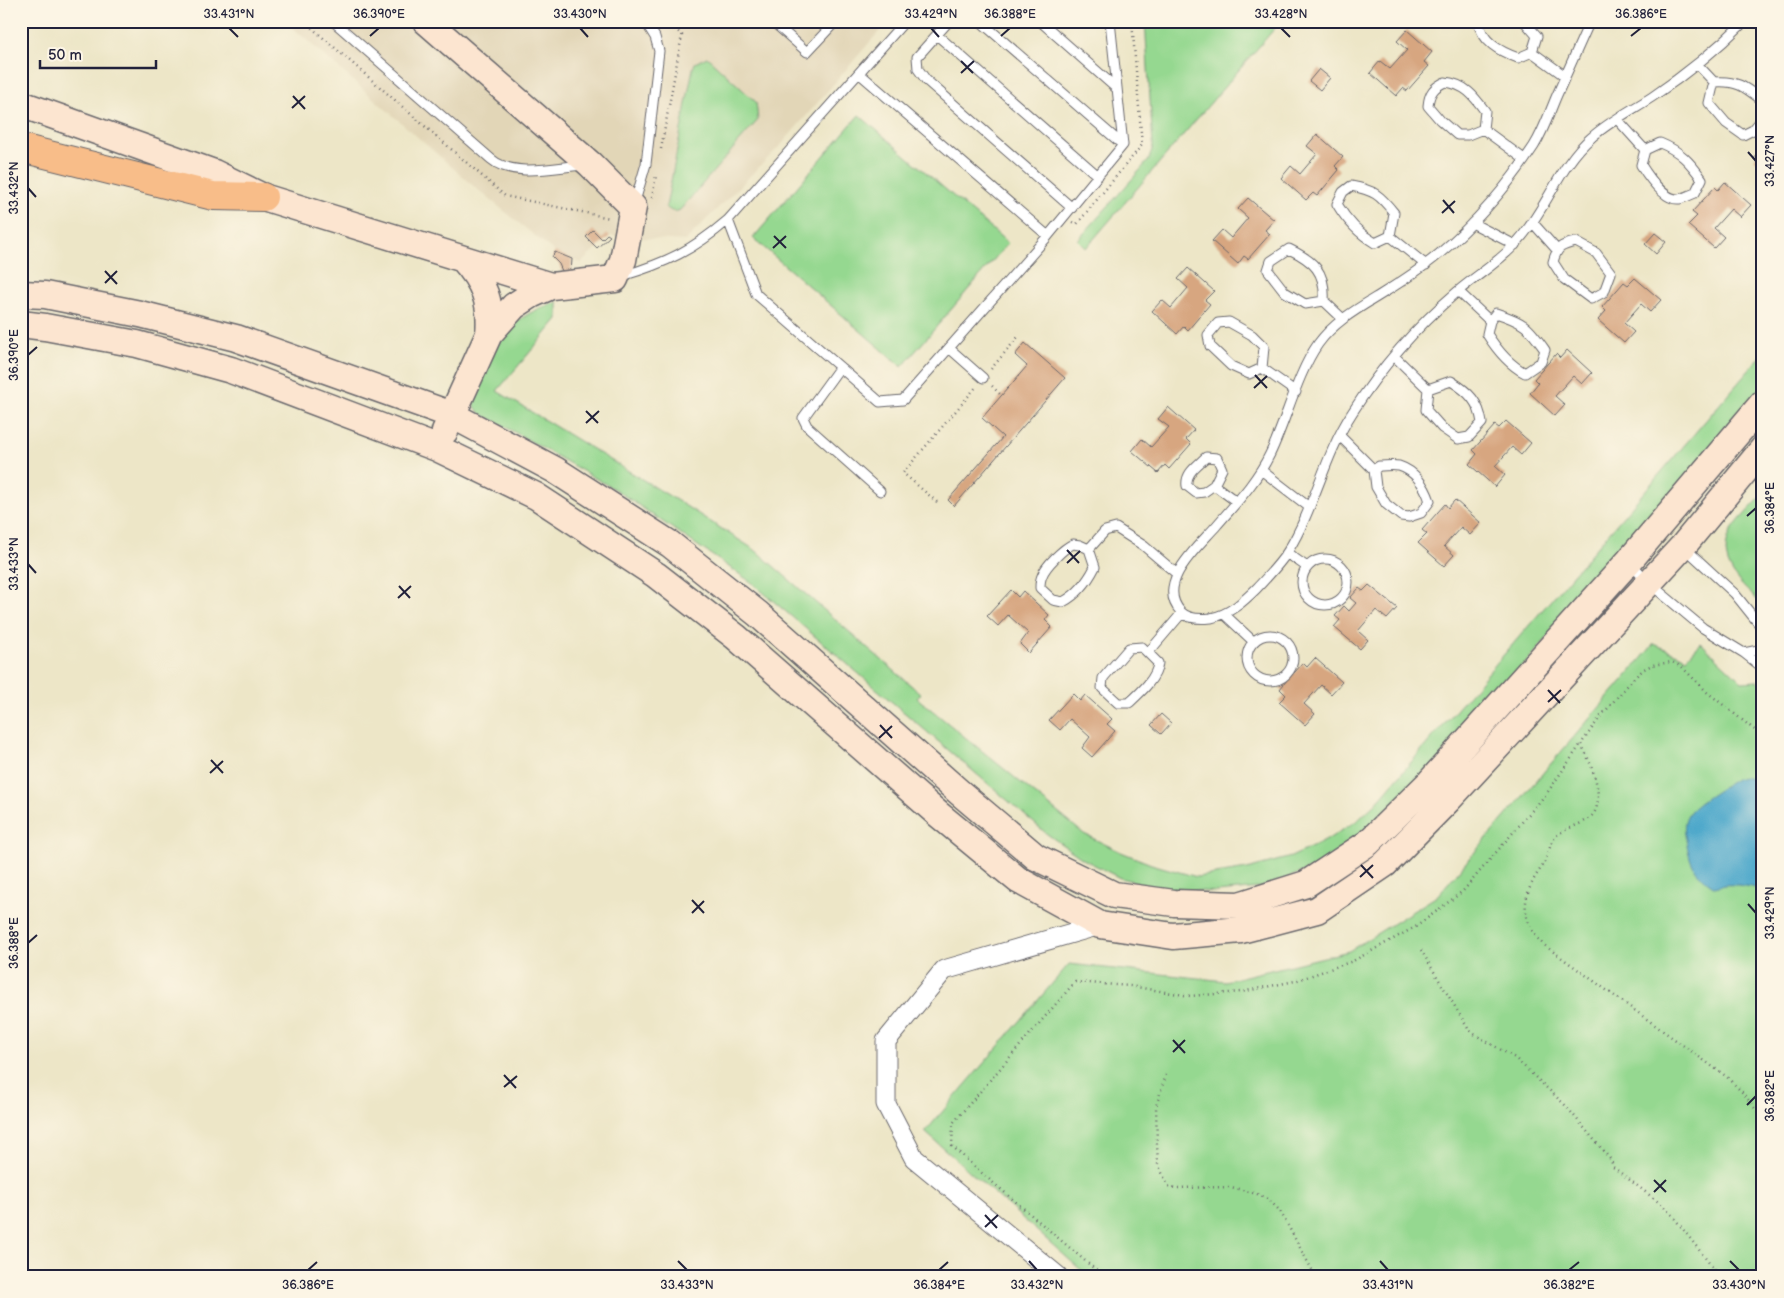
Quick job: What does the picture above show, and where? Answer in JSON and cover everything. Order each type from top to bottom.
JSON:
[{"type":"highway","points":[[21,148],[213,196],[263,197]]},
{"type":"main road","points":[[426,21],[590,164],[633,207],[623,260],[615,278],[551,286],[514,306],[489,334],[437,448]]},
{"type":"main road","points":[[21,104],[214,173],[263,197],[551,286]]},
{"type":"main road","points":[[463,259],[476,275],[485,292],[491,318],[489,334]]},
{"type":"main road","points":[[21,294],[45,296],[140,314],[236,338],[452,415],[555,470],[670,544],[758,614],[958,792],[1036,856],[1114,895],[1174,903],[1239,905],[1306,884],[1368,843],[1430,782],[1629,561],[1763,403]]},
{"type":"main road","points":[[21,324],[137,344],[231,370],[437,448],[536,496],[656,575],[736,637],[938,814],[1018,880],[1100,925],[1173,936],[1241,930],[1317,910],[1385,864],[1449,799],[1683,546],[1763,449]]},
{"type":"street","points":[[1059,1277],[914,1158],[886,1104],[886,1041],[944,970],[1100,925]]},
{"type":"lane","points":[[333,21],[502,167],[514,170],[590,164]]},
{"type":"lane","points":[[633,207],[646,164],[658,51],[655,37],[645,21]]},
{"type":"lane","points":[[772,21],[808,52],[836,21]]},
{"type":"lane","points":[[615,278],[675,258],[712,234],[728,220],[860,74],[905,21]]},
{"type":"lane","points":[[949,21],[917,57],[918,69],[926,80],[1072,208]]},
{"type":"lane","points":[[980,21],[1123,145]]},
{"type":"lane","points":[[1040,21],[1116,88]]},
{"type":"lane","points":[[728,220],[756,294],[880,402],[903,400],[1048,236],[1123,145],[1110,25],[1101,21]]},
{"type":"lane","points":[[1478,21],[1483,37],[1500,52],[1518,58],[1532,52],[1537,36],[1524,21]]},
{"type":"lane","points":[[1590,21],[1536,144],[1488,209],[1426,265],[1343,318],[1318,344],[1308,360],[1270,454],[1261,470],[1238,502],[1177,574],[1173,582],[1173,597],[1182,613],[1191,617],[1206,619],[1224,614],[1235,608],[1270,575],[1287,553],[1305,519],[1326,464],[1349,418],[1374,379],[1425,322],[1458,291],[1515,245],[1533,224],[1567,164],[1582,145],[1597,132],[1660,91],[1697,64],[1724,42],[1745,21]]},
{"type":"lane","points":[[937,35],[1098,176]]},
{"type":"lane","points":[[1532,52],[1565,76]]},
{"type":"lane","points":[[1697,64],[1714,82]]},
{"type":"lane","points":[[860,74],[1048,236]]},
{"type":"lane","points":[[1714,82],[1727,81],[1742,85],[1763,101]]},
{"type":"lane","points":[[1445,82],[1457,83],[1475,98],[1485,111],[1483,129],[1468,135],[1456,135],[1428,106],[1434,87],[1445,82]]},
{"type":"lane","points":[[1714,82],[1709,103],[1726,123],[1743,134],[1753,130],[1763,118]]},
{"type":"lane","points":[[1616,119],[1645,150]]},
{"type":"lane","points":[[1483,129],[1524,159]]},
{"type":"lane","points":[[1660,143],[1672,148],[1690,162],[1702,179],[1695,193],[1678,199],[1669,196],[1651,181],[1641,165],[1645,150],[1660,143]]},
{"type":"lane","points":[[1351,186],[1369,189],[1386,203],[1394,213],[1390,236],[1375,243],[1362,236],[1346,220],[1337,204],[1343,192],[1351,186]]},
{"type":"lane","points":[[1472,223],[1515,245]]},
{"type":"lane","points":[[1533,224],[1557,250]]},
{"type":"lane","points":[[1390,236],[1426,265]]},
{"type":"lane","points":[[1576,242],[1596,253],[1611,273],[1604,292],[1591,299],[1564,279],[1553,262],[1557,250],[1565,244],[1576,242]]},
{"type":"lane","points":[[1289,249],[1304,256],[1319,270],[1325,288],[1324,301],[1305,304],[1285,292],[1268,270],[1272,261],[1289,249]]},
{"type":"lane","points":[[1458,291],[1490,320]]},
{"type":"lane","points":[[1324,301],[1343,318]]},
{"type":"lane","points":[[1496,313],[1513,319],[1529,328],[1545,350],[1541,362],[1525,373],[1516,368],[1497,350],[1487,334],[1490,320],[1496,313]]},
{"type":"lane","points":[[1229,322],[1252,335],[1264,347],[1262,368],[1248,374],[1231,366],[1210,346],[1208,335],[1218,323],[1229,322]]},
{"type":"lane","points":[[949,348],[983,378]]},
{"type":"lane","points":[[1394,356],[1428,389]]},
{"type":"lane","points":[[840,367],[803,418],[807,426],[880,491]]},
{"type":"lane","points":[[1262,368],[1296,392]]},
{"type":"lane","points":[[1451,381],[1464,389],[1480,408],[1482,423],[1469,438],[1458,439],[1442,428],[1426,410],[1428,389],[1451,381]]},
{"type":"lane","points":[[1340,436],[1374,470],[1376,488],[1386,504],[1401,516],[1409,517],[1421,513],[1430,501],[1426,487],[1413,474],[1399,466],[1379,466],[1374,470]]},
{"type":"lane","points":[[1261,470],[1309,507]]},
{"type":"lane","points":[[1214,485],[1238,502]]},
{"type":"lane","points":[[1089,549],[1106,531],[1116,528],[1144,546],[1177,574]]},
{"type":"lane","points":[[1073,544],[1089,549],[1095,567],[1090,578],[1075,595],[1063,602],[1053,600],[1040,588],[1042,573],[1066,548],[1073,544]]},
{"type":"lane","points":[[1683,546],[1735,594],[1763,629]]},
{"type":"lane","points":[[1287,553],[1307,567]]},
{"type":"lane","points":[[1319,559],[1334,560],[1341,564],[1348,577],[1349,584],[1342,598],[1336,603],[1321,605],[1307,597],[1303,590],[1302,582],[1303,574],[1307,567],[1319,559]]},
{"type":"lane","points":[[1629,561],[1648,582],[1703,628],[1744,653],[1763,668]]},
{"type":"lane","points":[[1148,652],[1182,613]]},
{"type":"lane","points":[[1224,614],[1254,642]]},
{"type":"lane","points":[[1268,636],[1282,639],[1288,645],[1292,659],[1291,667],[1287,673],[1274,681],[1266,681],[1254,674],[1247,662],[1250,648],[1254,642],[1268,636]]},
{"type":"lane","points":[[1142,647],[1148,652],[1158,663],[1158,670],[1140,693],[1129,703],[1118,704],[1102,688],[1103,678],[1129,648],[1142,647]]},
{"type":"lane","points":[[1744,653],[1763,649]]},
{"type":"path","points":[[937,502],[903,473],[1018,337]]},
{"type":"path","points":[[1104,1277],[952,1146],[953,1123],[1075,982],[1130,986],[1190,996],[1241,992],[1295,981],[1353,961],[1417,926],[1463,891],[1547,793],[1601,716],[1644,669],[1652,665],[1672,662],[1682,667],[1707,692],[1756,731],[1763,742]]},
{"type":"path","points":[[1581,744],[1588,757],[1599,799],[1594,815],[1557,834],[1553,841],[1544,863],[1531,884],[1525,901],[1530,928],[1536,938],[1544,945],[1726,1077],[1744,1094],[1763,1119]]},
{"type":"path","points":[[1421,950],[1469,1030],[1515,1058],[1565,1105],[1611,1160],[1613,1167],[1661,1204],[1672,1215],[1720,1277]]},
{"type":"path","points":[[1166,1075],[1156,1106],[1156,1145],[1158,1164],[1168,1186],[1175,1188],[1231,1187],[1257,1194],[1269,1200],[1280,1211],[1316,1277]]},
{"type":"shaded area","points":[[285,21],[888,21],[781,145],[685,241],[610,236],[581,263],[555,252],[477,189]]},
{"type":"green space","points":[[1145,21],[1281,21],[1086,248],[1078,240],[1149,160],[1153,146]]},
{"type":"green space","points":[[707,57],[756,102],[758,120],[680,210],[672,211],[666,207],[693,68],[695,63]]},
{"type":"green space","points":[[859,115],[1008,243],[902,367],[753,238]]},
{"type":"green space","points":[[558,302],[558,319],[497,391],[755,550],[921,694],[917,698],[1084,834],[1151,864],[1197,877],[1247,869],[1291,857],[1325,841],[1358,820],[1376,803],[1763,354],[1763,389],[1446,755],[1329,862],[1260,888],[1217,892],[1164,889],[1120,878],[1083,859],[1047,834],[751,582],[616,490],[478,411],[473,401],[487,366],[501,339],[523,317]]},
{"type":"green space","points":[[1763,495],[1763,605],[1732,572],[1726,553],[1727,542],[1732,530]]},
{"type":"green space","points":[[1701,643],[1742,682],[1758,681],[1763,685],[1763,1277],[1089,1277],[925,1132],[1069,964],[1225,981],[1349,951],[1437,896],[1654,644],[1687,658]]},
{"type":"water","points":[[1743,777],[1763,785],[1763,890],[1733,885],[1715,887],[1702,877],[1694,867],[1685,836],[1686,819],[1689,813],[1718,790]]},
{"type":"building","points":[[1407,30],[1432,52],[1424,62],[1429,66],[1407,91],[1403,88],[1396,96],[1370,73],[1380,61],[1390,69],[1407,50],[1397,41]]},
{"type":"building","points":[[1319,69],[1330,78],[1320,90],[1309,81]]},
{"type":"building","points":[[1317,134],[1343,157],[1335,166],[1339,170],[1317,196],[1313,193],[1306,200],[1281,178],[1291,166],[1300,174],[1317,154],[1307,146]]},
{"type":"building","points":[[1763,139],[1763,167],[1754,159],[1762,149],[1757,145]]},
{"type":"building","points":[[1725,182],[1751,205],[1740,217],[1731,209],[1714,228],[1724,237],[1714,248],[1688,225],[1697,216],[1692,212],[1715,187],[1718,190]]},
{"type":"building","points":[[1248,198],[1274,220],[1265,230],[1270,234],[1248,259],[1244,256],[1238,264],[1212,241],[1222,230],[1231,238],[1248,218],[1238,209]]},
{"type":"building","points":[[593,230],[602,239],[607,234],[610,236],[597,248],[586,237]]},
{"type":"building","points":[[1655,233],[1666,242],[1656,254],[1645,244]]},
{"type":"building","points":[[555,252],[572,259],[571,273],[562,271],[559,264],[552,257]]},
{"type":"building","points":[[1188,268],[1214,291],[1205,300],[1210,304],[1188,330],[1184,326],[1177,334],[1152,311],[1162,300],[1171,308],[1188,288],[1178,279]]},
{"type":"building","points":[[1635,278],[1661,300],[1650,312],[1641,304],[1624,323],[1634,332],[1624,343],[1598,320],[1606,311],[1602,307],[1624,282],[1628,285]]},
{"type":"building","points":[[1025,343],[1065,378],[954,506],[948,500],[1003,437],[982,418],[1027,366],[1015,355]]},
{"type":"building","points":[[1567,350],[1592,373],[1582,384],[1573,376],[1555,396],[1565,405],[1555,416],[1530,393],[1538,383],[1534,379],[1556,354],[1560,358]]},
{"type":"building","points":[[1168,407],[1194,430],[1186,439],[1191,444],[1169,469],[1165,465],[1158,473],[1132,451],[1142,439],[1151,447],[1169,427],[1158,419]]},
{"type":"building","points":[[1506,421],[1531,443],[1521,455],[1512,447],[1495,466],[1505,475],[1495,487],[1469,464],[1477,454],[1473,450],[1495,425],[1499,428]]},
{"type":"building","points":[[1455,500],[1481,523],[1470,535],[1461,527],[1444,546],[1454,555],[1444,566],[1418,543],[1427,534],[1422,530],[1445,504],[1448,508]]},
{"type":"building","points":[[1369,585],[1397,608],[1387,619],[1376,610],[1358,631],[1368,640],[1360,649],[1334,627],[1340,620],[1335,616],[1344,606],[1349,611],[1356,603],[1350,598],[1359,588],[1363,591]]},
{"type":"building","points":[[1011,590],[1018,597],[1023,591],[1049,615],[1045,620],[1052,627],[1029,653],[1020,644],[1028,633],[1008,615],[998,626],[987,616]]},
{"type":"building","points":[[1315,658],[1342,682],[1331,694],[1321,685],[1304,704],[1315,714],[1305,725],[1279,702],[1286,695],[1280,689],[1287,680],[1285,678],[1292,670],[1294,673],[1303,663],[1307,667]]},
{"type":"building","points":[[1073,694],[1080,701],[1085,695],[1112,719],[1107,724],[1115,731],[1092,757],[1082,748],[1090,737],[1070,719],[1060,730],[1049,720]]},
{"type":"building","points":[[1161,714],[1171,723],[1161,734],[1151,725]]}]
